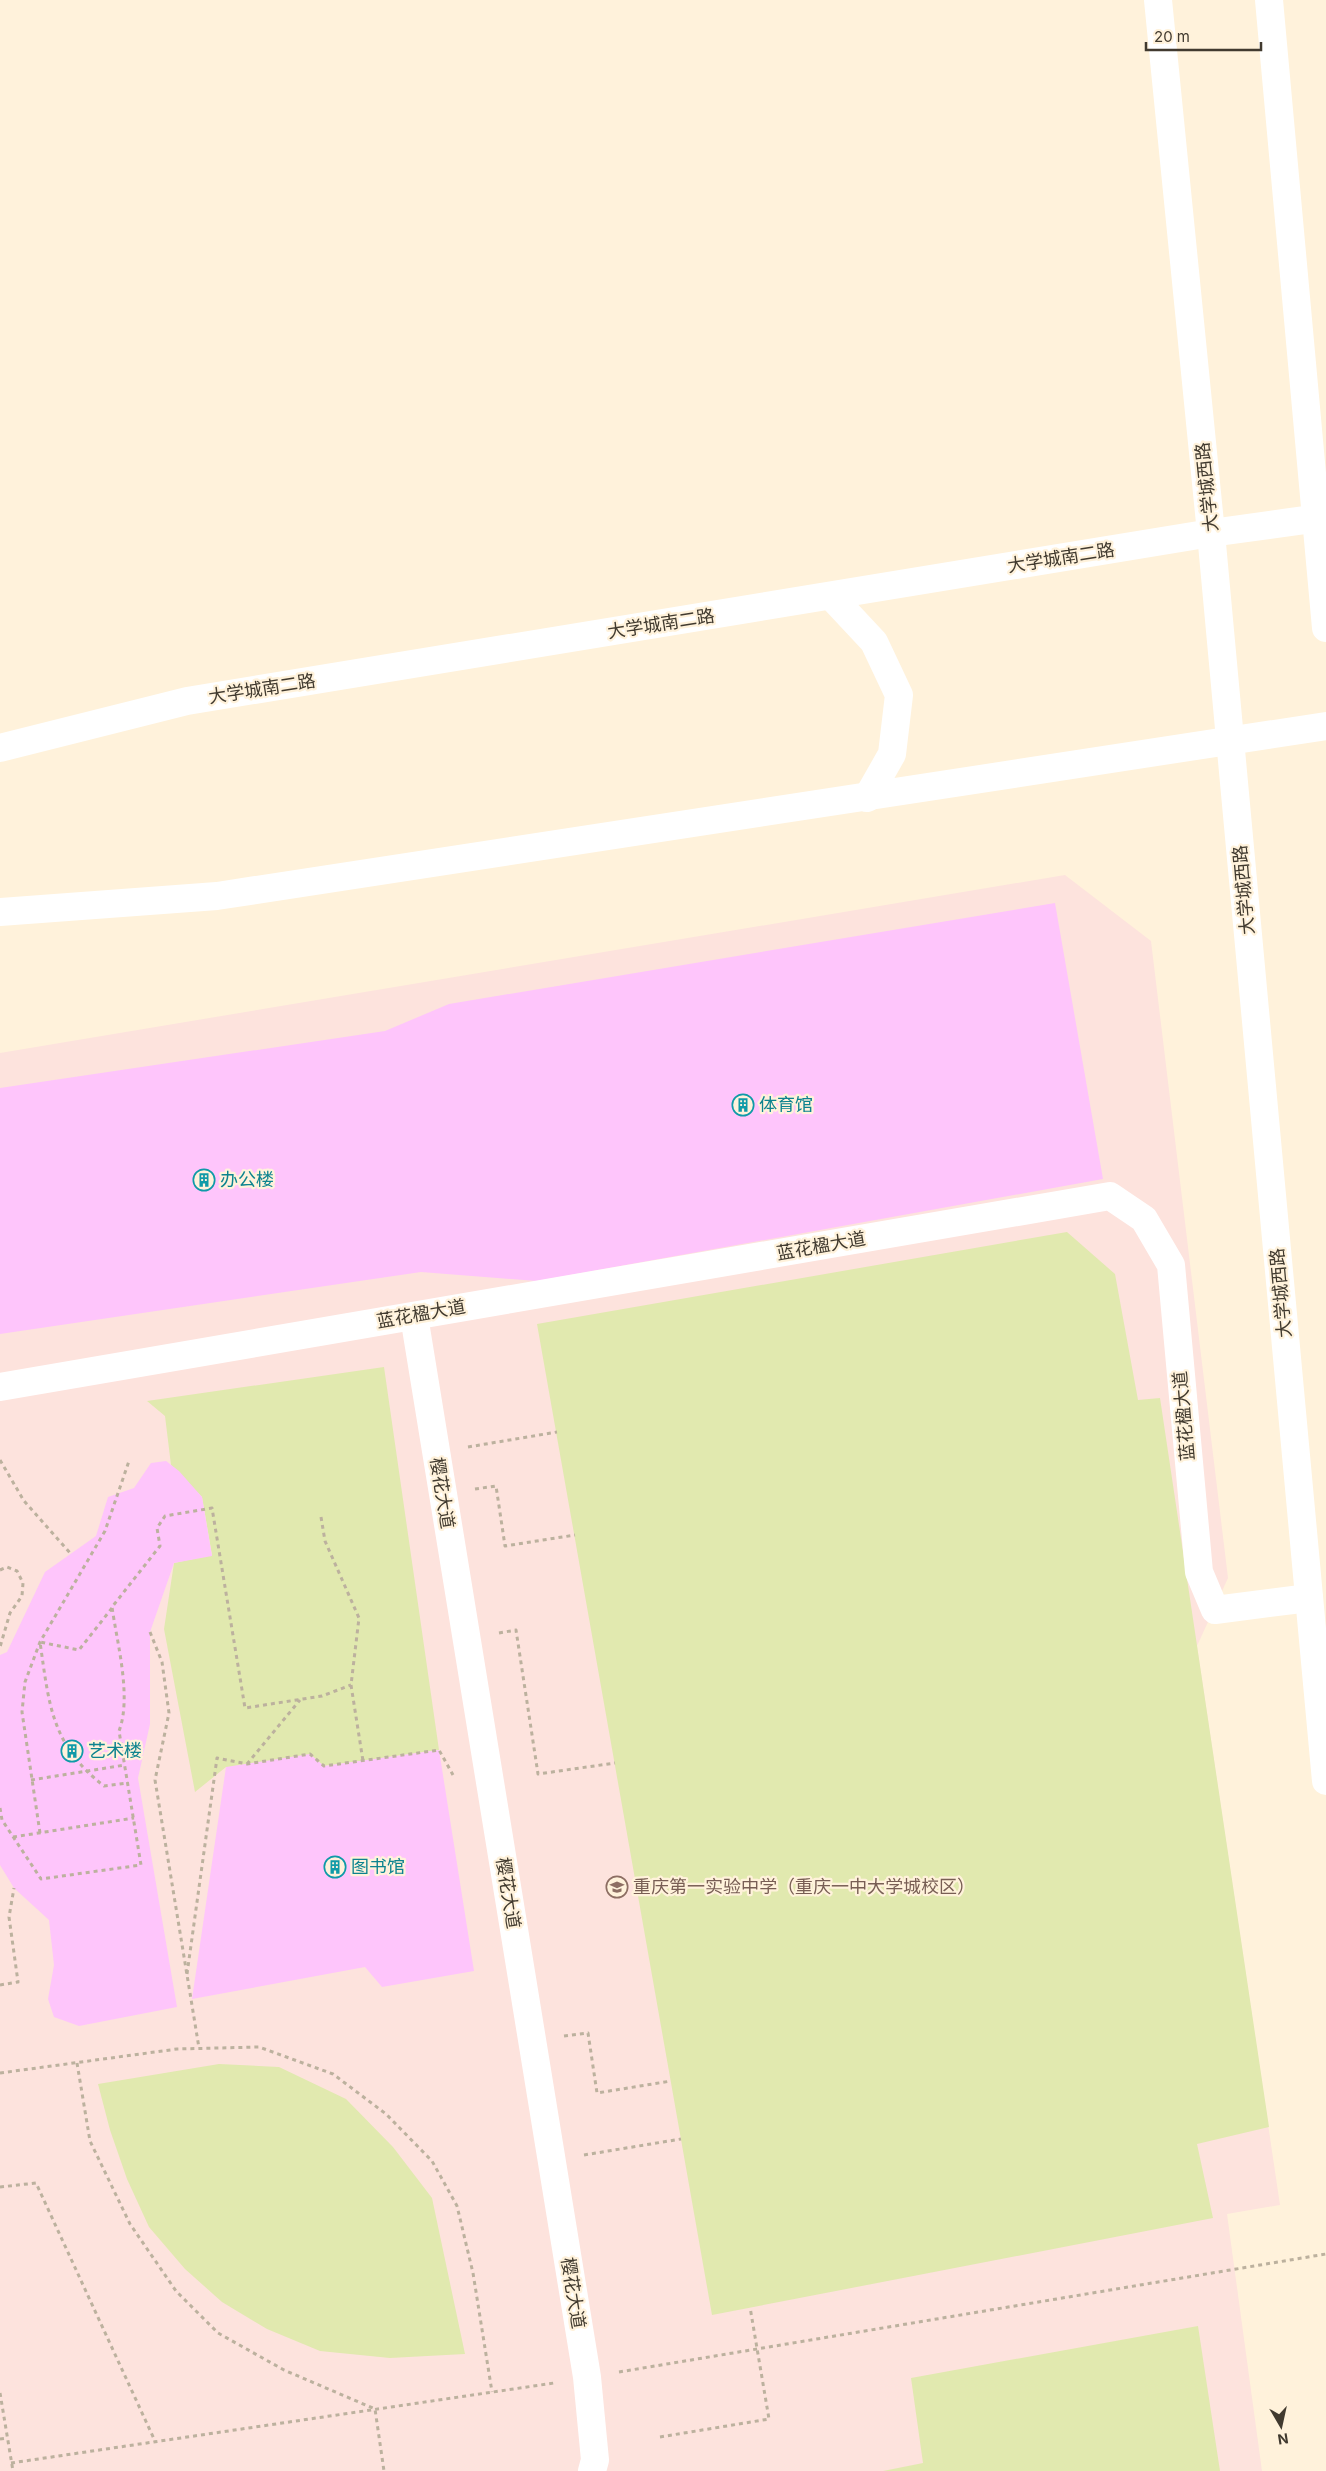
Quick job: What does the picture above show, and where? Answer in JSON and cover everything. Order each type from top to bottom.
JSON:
[{"type":"main road","name":"大学城西路","points":[[1158,0],[1231,740],[1326,1781]]},
{"type":"main road","points":[[1269,0],[1321,517],[1326,628]]},
{"type":"main road","name":"大学城南二路","points":[[0,748],[187,702],[1211,533],[1321,517]]},
{"type":"main road","points":[[831,596],[874,642],[899,695],[892,754],[867,798]]},
{"type":"main road","points":[[0,912],[217,896],[867,798],[1326,726]]},
{"type":"main road","name":"蓝花楹大道","points":[[0,1387],[1110,1196],[1144,1219],[1171,1265],[1198,1572],[1215,1610],[1309,1598]]},
{"type":"main road","name":"樱花大道","points":[[414,1316],[587,2378],[595,2460],[592,2471]]},
{"type":"path","points":[[436,1453],[557,1432]]},
{"type":"path","points":[[0,1460],[24,1501],[71,1554]]},
{"type":"path","points":[[40,1833],[22,1712],[25,1682],[40,1642],[105,1531],[129,1461]]},
{"type":"path","points":[[496,1486],[504,1546],[575,1536]]},
{"type":"path","points":[[40,1642],[79,1650],[160,1546],[157,1528],[164,1516],[212,1508],[245,1708],[322,1696],[351,1685]]},
{"type":"path","points":[[321,1517],[325,1541],[359,1618],[351,1685],[363,1761]]},
{"type":"path","points":[[0,1570],[7,1567],[17,1571],[23,1583],[22,1596],[10,1613],[0,1648]]},
{"type":"path","points":[[0,1808],[2,1820],[41,1879],[141,1865],[120,1731],[125,1717],[124,1690],[112,1607]]},
{"type":"path","points":[[516,1630],[538,1774],[615,1763]]},
{"type":"path","points":[[150,1632],[162,1662],[169,1713],[155,1780],[199,2048]]},
{"type":"path","points":[[40,1642],[50,1710],[60,1736],[85,1771],[104,1786],[128,1783]]},
{"type":"path","points":[[246,1764],[300,1699]]},
{"type":"path","points":[[187,1974],[217,1758],[246,1764],[310,1754],[324,1766],[439,1750],[457,1782]]},
{"type":"path","points":[[31,1780],[125,1765]]},
{"type":"path","points":[[13,1837],[134,1818]]},
{"type":"path","points":[[0,1985],[18,1982],[9,1917],[14,1888]]},
{"type":"path","points":[[588,2033],[597,2093],[671,2081]]},
{"type":"path","points":[[0,2073],[199,2048],[259,2047],[333,2074],[386,2114],[432,2160],[457,2206],[473,2274],[492,2392]]},
{"type":"path","points":[[77,2063],[90,2141],[130,2224],[176,2291],[218,2333],[284,2370],[375,2409]]},
{"type":"path","points":[[551,2160],[681,2139]]},
{"type":"path","points":[[0,2187],[36,2183],[155,2441]]},
{"type":"path","points":[[11,2463],[587,2378],[1326,2254]]},
{"type":"path","points":[[660,2436],[769,2419],[750,2307]]},
{"type":"path","points":[[0,2393],[13,2471]]},
{"type":"path","points":[[375,2409],[384,2471]]},
{"type":"path","points":[[0,2439],[8,2438]]},
{"type":"shaded area","name":"重庆第一实验中学（重庆一中大学城校区）","points":[[1065,875],[1151,941],[1228,1578],[1197,1646],[1280,2205],[1227,2214],[1262,2471],[0,2471],[0,1053]]},
{"type":"green space","points":[[1067,1232],[1115,1274],[1138,1400],[1160,1398],[1269,2127],[1197,2144],[1213,2218],[712,2315],[537,1324]]},
{"type":"green space","points":[[384,1367],[439,1750],[324,1766],[226,1767],[195,1792],[164,1629],[174,1563],[212,1555],[202,1497],[171,1465],[165,1416],[147,1401]]},
{"type":"green space","points":[[219,2064],[279,2067],[346,2099],[393,2147],[432,2198],[465,2354],[390,2358],[320,2351],[267,2329],[222,2302],[185,2269],[149,2227],[127,2179],[110,2130],[98,2084]]},
{"type":"green space","points":[[1198,2326],[1220,2471],[883,2471],[923,2463],[911,2378]]},
{"type":"building","name":"体育馆","points":[[1055,903],[1103,1179],[537,1281],[421,1272],[0,1334],[0,1088],[385,1031],[449,1004]]},
{"type":"building","name":"艺术楼","points":[[166,1461],[179,1471],[202,1497],[212,1556],[174,1563],[150,1632],[150,1724],[138,1778],[177,2007],[79,2026],[54,2017],[48,1999],[54,1965],[49,1920],[14,1888],[0,1865],[0,1655],[7,1652],[45,1572],[96,1536],[108,1497],[134,1488],[151,1463]]},
{"type":"building","name":"图书馆","points":[[439,1750],[474,1971],[382,1987],[365,1967],[192,1999],[226,1767],[310,1754],[324,1766]]},
{"type":"place","name":"体育馆","points":[[743,1105]]},
{"type":"place","name":"办公楼","points":[[204,1180]]},
{"type":"place","name":"艺术楼","points":[[72,1751]]},
{"type":"place","name":"图书馆","points":[[335,1867]]},
{"type":"place","name":"重庆第一实验中学（重庆一中大学城校区）","points":[[617,1887]]}]
